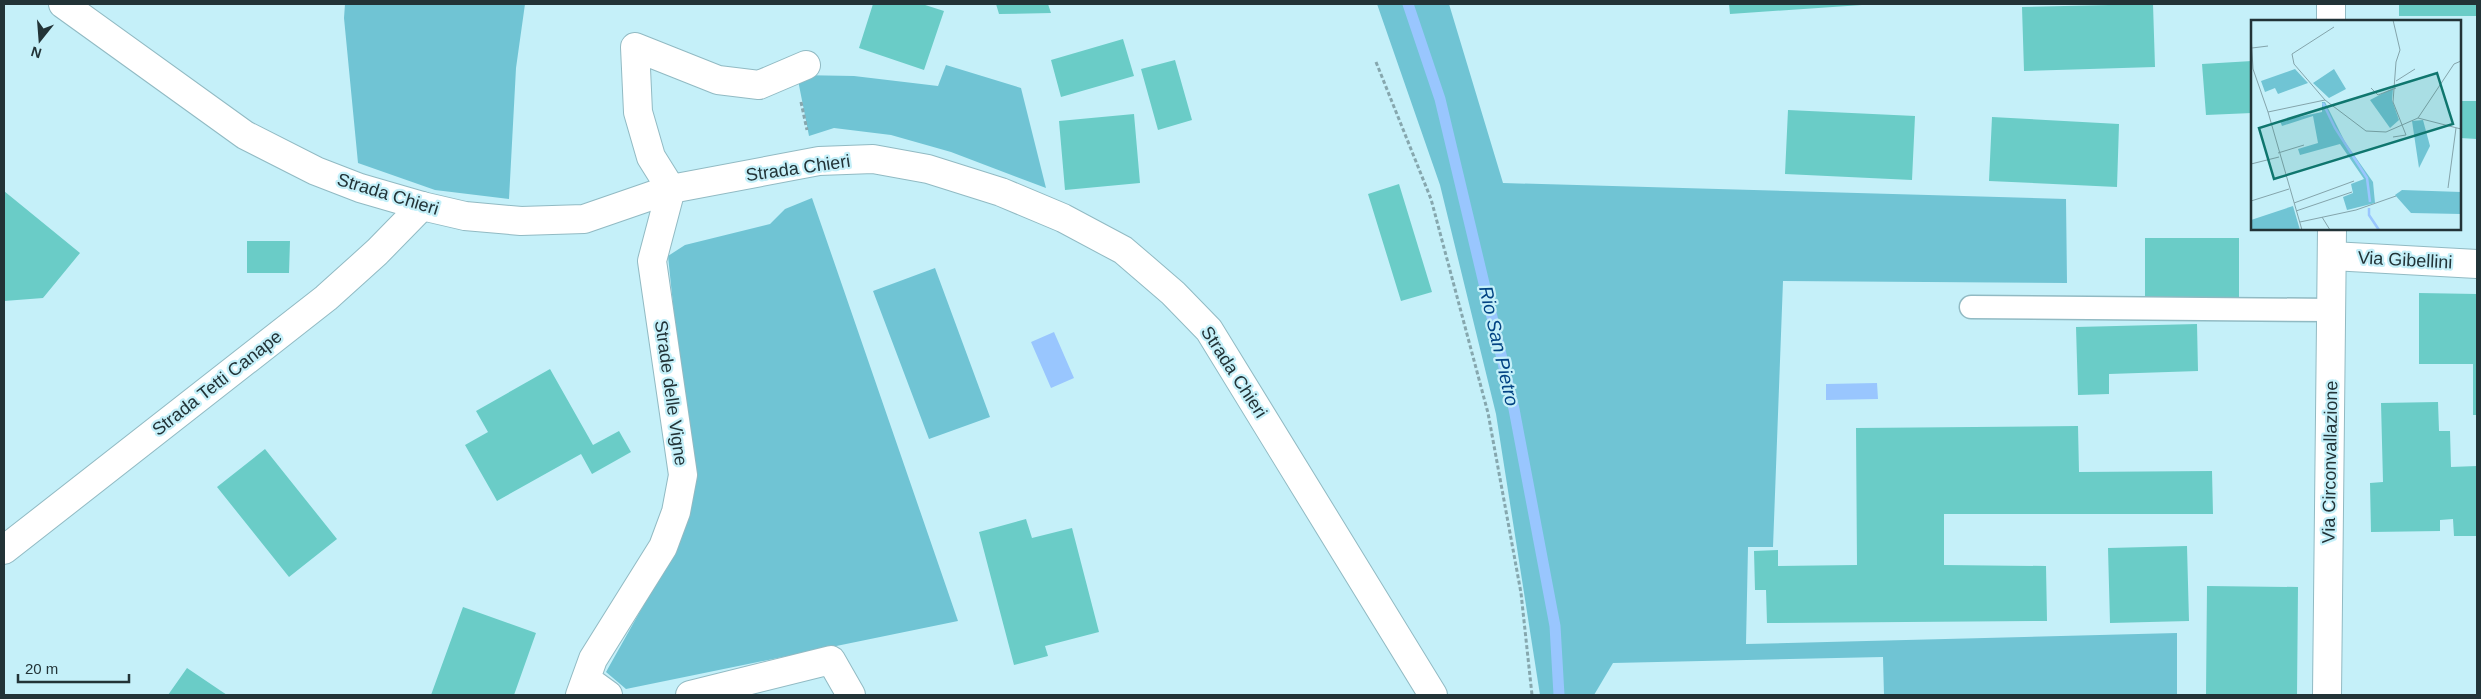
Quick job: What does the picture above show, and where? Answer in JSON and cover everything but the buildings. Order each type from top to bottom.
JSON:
[{"type":"street","name":"Strada Chieri","points":[[63,4],[245,135],[316,171],[360,188],[465,216],[521,221],[584,219],[670,189],[819,161],[873,159],[928,169],[1001,192],[1063,218],[1123,250],[1173,293],[1210,330],[1433,695]]},
{"type":"street","points":[[2331,4],[2331,20]]},
{"type":"street","points":[[670,189],[652,157],[638,112],[635,47],[718,80],[759,85],[806,65]]},
{"type":"street","name":"Strade delle Vigne","points":[[583,687],[593,659],[663,547],[676,512],[683,475],[652,261],[670,189]]},
{"type":"street","name":"Strada Tetti Canape","points":[[4,550],[326,298],[422,206]]},
{"type":"street","name":"Via Circonvallazione","points":[[2327,695],[2332,230]]},
{"type":"street","name":"Via Gibellini","points":[[2332,256],[2477,264]]},
{"type":"street","points":[[690,695],[831,660],[851,695]]},
{"type":"street","points":[[583,687],[608,695]]},
{"type":"lane","points":[[1971,307],[2331,310]]},
{"type":"path","points":[[1376,62],[1432,199],[1488,413],[1521,593],[1532,695]]},
{"type":"shaded area","points":[[345,4],[525,4],[516,68],[509,199],[435,190],[358,163],[344,18]]},
{"type":"shaded area","points":[[1377,4],[1449,4],[1503,183],[2066,199],[2067,283],[1783,281],[1773,547],[1748,547],[1746,644],[2177,633],[2177,695],[1884,695],[1883,657],[1613,663],[1594,695],[1540,695],[1496,414],[1440,185]]},
{"type":"shaded area","points":[[946,65],[1021,88],[1046,188],[951,152],[891,135],[834,128],[809,136],[797,75],[854,76],[938,86]]},
{"type":"shaded area","points":[[812,198],[958,621],[626,689],[606,672],[679,542],[691,479],[668,256],[685,245],[770,224],[785,209]]},
{"type":"shaded area","points":[[935,268],[990,417],[929,439],[873,291]]},
{"type":"shaded area","points":[[1054,332],[1074,378],[1051,388],[1031,342]]},
{"type":"shaded area","points":[[1877,383],[1878,399],[1826,400],[1826,384]]},
{"type":"waterway","name":"Rio San Pietro","points":[[1408,4],[1440,99],[1514,409],[1555,626],[1559,695]]}]
